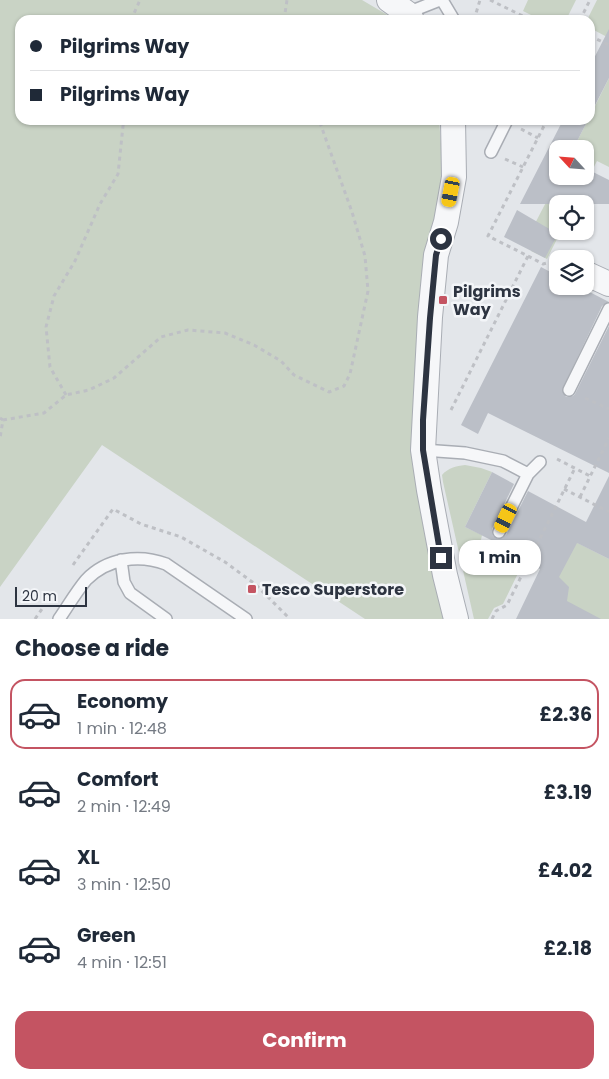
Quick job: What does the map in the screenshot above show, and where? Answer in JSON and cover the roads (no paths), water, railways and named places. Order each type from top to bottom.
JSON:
[{"type":"street","points":[[453,125],[454,178],[446,222],[436,255],[423,420],[423,450],[444,575],[456,619]]},
{"type":"street","points":[[594,276],[609,284]]},
{"type":"lane","points":[[402,11],[441,0],[451,15]]},
{"type":"lane","points":[[491,152],[504,125]]},
{"type":"lane","points":[[568,390],[609,309]]},
{"type":"lane","points":[[423,450],[464,453],[502,461],[528,474]]},
{"type":"lane","points":[[499,532],[528,474],[540,462]]},
{"type":"lane","points":[[59,619],[87,579],[98,570],[121,560],[153,559],[166,564],[246,619]]},
{"type":"lane","points":[[121,560],[124,582],[130,593],[166,619]]},
{"type":"place","name":"Pilgrims Way","points":[[443,300]]},
{"type":"place","name":"Tesco Superstore","points":[[252,589]]}]
